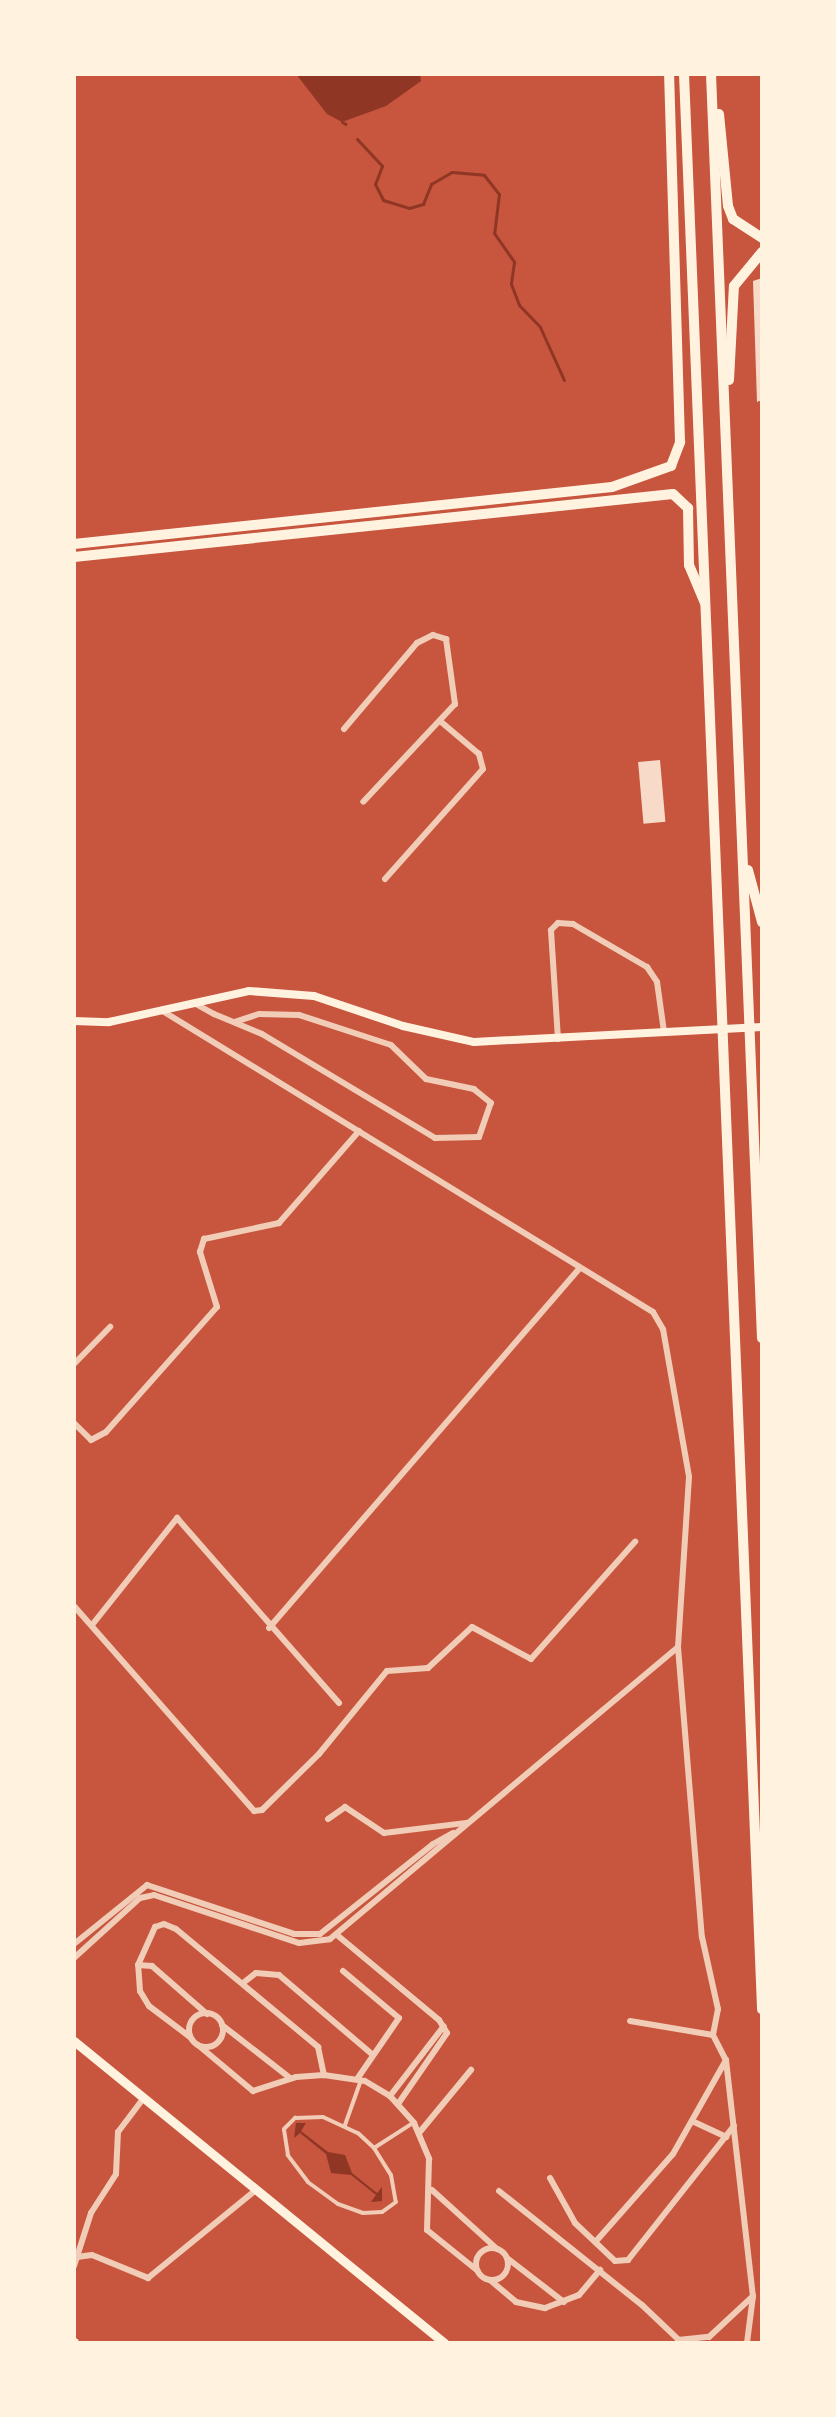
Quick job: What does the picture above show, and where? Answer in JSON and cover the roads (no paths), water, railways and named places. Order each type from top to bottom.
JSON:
[{"type":"highway","points":[[74,544],[503,498],[637,481],[663,472],[677,457],[669,74]]},
{"type":"highway","points":[[684,74],[706,605],[712,856],[762,2009]]},
{"type":"highway","points":[[714,74],[728,206],[733,219],[762,238]]},
{"type":"highway","points":[[714,74],[728,534],[762,1338]]},
{"type":"highway","points":[[728,534],[730,309],[741,273],[762,252]]},
{"type":"highway","points":[[74,557],[678,495],[688,508],[691,575],[706,605]]},
{"type":"highway","points":[[503,498],[504,512]]},
{"type":"highway","points":[[742,844],[762,922]]},
{"type":"highway","points":[[74,2041],[444,2343]]},
{"type":"main road","points":[[74,1021],[109,1022],[192,1002],[281,992],[314,996],[403,1026],[474,1042],[762,1027]]},
{"type":"street","points":[[344,729],[417,643],[433,635],[449,643],[456,698],[440,721],[363,802]]},
{"type":"street","points":[[385,879],[483,769],[479,754],[440,721]]},
{"type":"street","points":[[558,1039],[551,930],[558,923],[573,924],[647,967],[657,982],[664,1032]]},
{"type":"street","points":[[192,1002],[234,1022],[262,1034],[435,1138],[479,1137],[491,1103],[474,1089],[426,1079],[391,1045],[299,1015],[259,1014],[234,1022]]},
{"type":"street","points":[[161,1010],[653,1312],[668,1347],[689,1477],[678,1647],[702,1937],[718,2009],[713,2035],[726,2060],[753,2296],[747,2343]]},
{"type":"street","points":[[74,1423],[91,1440],[106,1432],[217,1307],[200,1252],[204,1239],[279,1223],[359,1131]]},
{"type":"street","points":[[269,1628],[579,1269]]},
{"type":"street","points":[[74,1364],[110,1327]]},
{"type":"street","points":[[92,1625],[177,1518],[269,1628],[339,1703]]},
{"type":"street","points":[[74,1606],[254,1811],[262,1810],[319,1754],[387,1671],[428,1668],[472,1627],[531,1659],[635,1542]]},
{"type":"street","points":[[74,1944],[147,1885],[301,1935],[320,1934],[433,1844],[466,1823],[678,1647]]},
{"type":"street","points":[[328,1819],[345,1807],[384,1833],[466,1823]]},
{"type":"street","points":[[74,1958],[147,1895],[299,1943],[337,1935],[439,1851],[453,1833]]},
{"type":"street","points":[[324,2075],[318,2047],[243,1983],[164,1924],[147,1937],[138,1965],[139,1985],[149,2006],[253,2091],[290,2078],[324,2075],[359,2080],[390,2096],[413,2123],[429,2159],[432,2190],[427,2230],[506,2296],[528,2306],[564,2302],[586,2288],[600,2270]]},
{"type":"street","points":[[337,1935],[444,2026],[446,2042],[398,2104]]},
{"type":"street","points":[[138,1965],[152,1966],[207,2014],[290,2078]]},
{"type":"street","points":[[343,1971],[399,2018],[359,2080],[345,2125]]},
{"type":"street","points":[[243,1983],[256,1973],[279,1975],[373,2055]]},
{"type":"street","points":[[190,2037],[194,2018],[207,2014]]},
{"type":"street","points":[[630,2021],[713,2035]]},
{"type":"street","points":[[198,2045],[216,2043],[222,2025]]},
{"type":"street","points":[[390,2096],[444,2026]]},
{"type":"street","points":[[598,2239],[673,2154],[726,2060]]},
{"type":"street","points":[[419,2133],[471,2070]]},
{"type":"street","points":[[74,2266],[91,2213],[116,2174],[118,2132],[143,2099]]},
{"type":"street","points":[[308,2116],[345,2125],[374,2148],[395,2187],[391,2208],[363,2213],[322,2193],[288,2155],[284,2129],[295,2118],[308,2116]]},
{"type":"street","points":[[692,2121],[727,2137]]},
{"type":"street","points":[[374,2148],[413,2123]]},
{"type":"street","points":[[550,2178],[575,2223],[598,2239],[615,2261],[628,2260],[734,2126]]},
{"type":"street","points":[[77,2257],[92,2255],[148,2278],[256,2190]]},
{"type":"street","points":[[432,2190],[507,2258],[564,2302]]},
{"type":"street","points":[[499,2191],[600,2270],[680,2341],[709,2337],[753,2296]]},
{"type":"street","points":[[478,2271],[478,2256],[497,2249]]},
{"type":"street","points":[[490,2280],[503,2276],[507,2258]]},
{"type":"waterway","points":[[342,122],[346,124]]},
{"type":"waterway","points":[[357,139],[382,166],[375,184],[383,200],[409,208],[423,204],[431,184],[452,172],[484,175],[499,194],[494,233],[514,262],[511,284],[519,305],[540,327],[564,380]]}]
